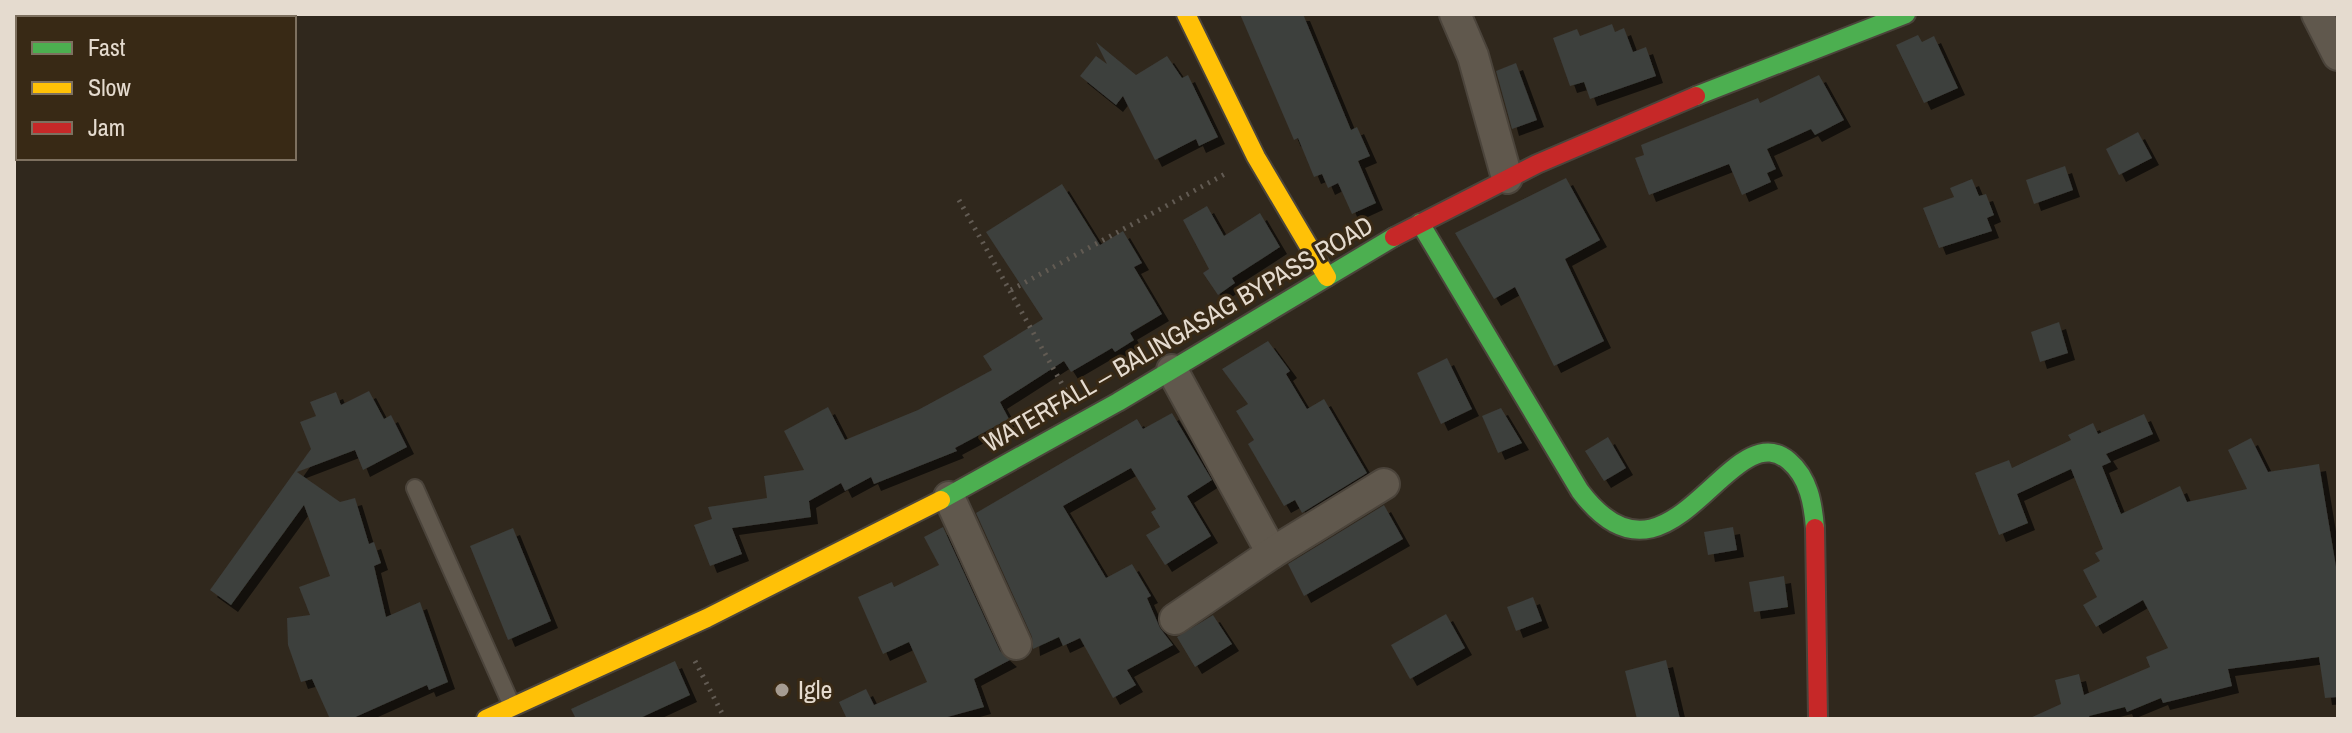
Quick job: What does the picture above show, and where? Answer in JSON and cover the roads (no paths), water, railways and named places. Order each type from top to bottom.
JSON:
[{"type":"main road","points":[[1186,14],[1256,157],[1327,277]]},
{"type":"main road","name":"WATERFALL ‒ BALINGASAG BYPASS ROAD","points":[[486,719],[529,708],[949,497],[1083,422],[1420,223],[1507,178],[1663,109],[1906,14]]},
{"type":"main road","points":[[1420,223],[1580,491],[1606,519],[1624,528],[1649,529],[1667,525],[1697,505],[1743,461],[1760,452],[1778,453],[1798,468],[1809,488],[1814,523],[1818,719]]},
{"type":"street","points":[[1455,14],[1473,56],[1507,178]]},
{"type":"street","points":[[2317,14],[2338,55]]},
{"type":"street","points":[[1172,370],[1272,553]]},
{"type":"street","points":[[1175,619],[1272,553],[1384,484]]},
{"type":"street","points":[[949,497],[1016,644]]},
{"type":"lane","points":[[415,488],[529,708]]},
{"type":"place","name":"Igle","points":[[782,690]]}]
